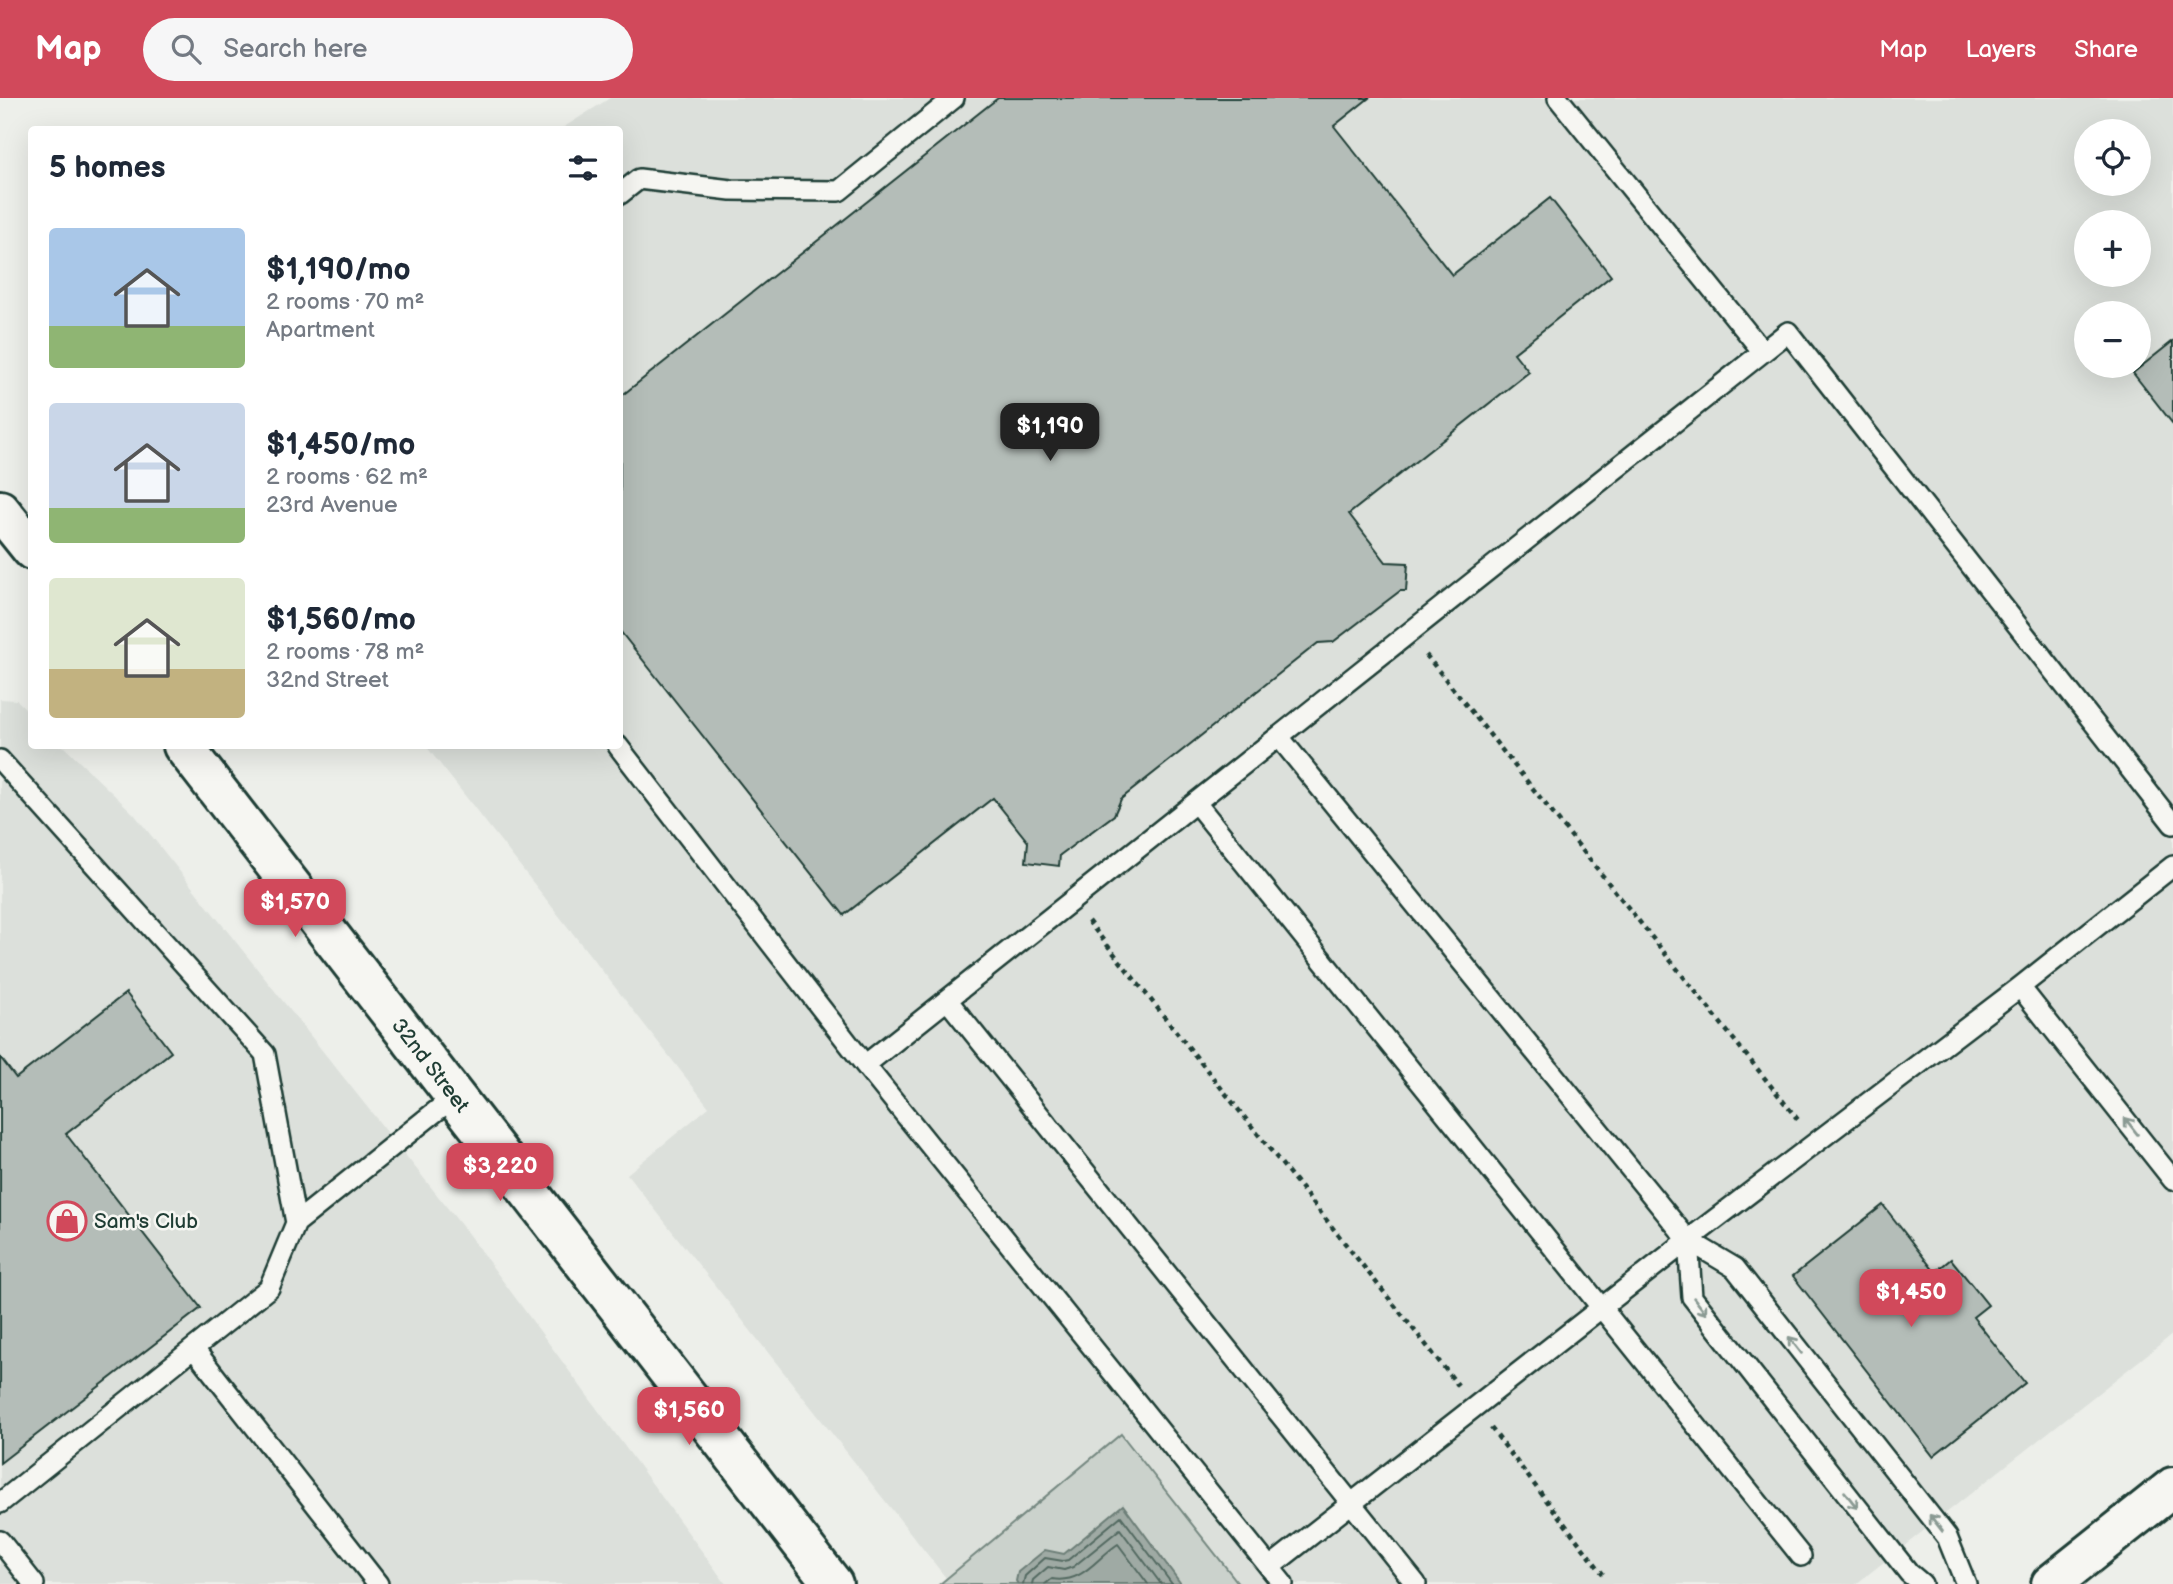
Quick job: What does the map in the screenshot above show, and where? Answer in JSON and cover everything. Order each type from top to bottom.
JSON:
[{"type":"street","points":[[0,510],[28,545]]},
{"type":"street","name":"32nd Street","points":[[185,749],[833,1584]]},
{"type":"street","points":[[2051,1584],[2173,1487]]},
{"type":"lane","points":[[623,192],[639,179],[731,190],[839,191],[954,98]]},
{"type":"lane","points":[[1558,98],[1763,352]]},
{"type":"lane","points":[[865,1065],[1788,332],[2173,824]]},
{"type":"lane","points":[[1279,737],[1688,1240],[1735,1268],[1947,1537],[1966,1584]]},
{"type":"lane","points":[[620,749],[865,1065],[1283,1584]]},
{"type":"lane","points":[[0,760],[265,1054],[296,1223]]},
{"type":"lane","points":[[1196,803],[1801,1556]]},
{"type":"lane","points":[[1270,1567],[2173,866]]},
{"type":"lane","points":[[2020,987],[2173,1180]]},
{"type":"lane","points":[[947,1001],[1416,1584]]},
{"type":"lane","points":[[0,1503],[270,1288],[296,1223],[455,1096]]},
{"type":"lane","points":[[1688,1240],[1692,1297],[1909,1573],[1922,1584]]},
{"type":"lane","points":[[194,1349],[378,1584]]},
{"type":"lane","points":[[0,1541],[34,1584]]},
{"type":"path","points":[[1409,633],[1801,1124]]},
{"type":"path","points":[[1073,901],[1475,1407],[1603,1574]]},
{"type":"shaded area","points":[[610,98],[2173,98],[2173,1334],[1856,1584],[940,1584],[946,1578],[627,1174],[709,1107],[428,749],[623,749],[623,126],[566,126]]},
{"type":"shaded area","points":[[0,699],[17,700],[28,711],[28,749],[66,749],[134,814],[469,1235],[726,1584],[0,1584]]},
{"type":"shaded area","points":[[1121,1434],[1239,1584],[940,1584]]},
{"type":"water","points":[[1123,1505],[1181,1584],[1018,1584],[1018,1572],[1045,1550],[1064,1554]]},
{"type":"building","points":[[998,98],[1369,98],[1334,126],[1452,275],[1550,198],[1611,276],[1514,353],[1529,372],[1349,514],[1386,562],[1408,563],[1406,591],[1400,591],[1333,642],[1318,643],[1121,799],[1114,815],[1060,855],[1059,866],[1026,862],[1028,842],[993,798],[844,915],[623,635],[623,395]]},
{"type":"building","points":[[2173,341],[2173,424],[2137,378],[2151,378],[2151,359]]},
{"type":"building","name":"Sam's Club","points":[[126,993],[171,1052],[66,1134],[201,1308],[0,1463],[0,1057],[16,1078]]},
{"type":"building","points":[[1883,1205],[1935,1272],[1951,1259],[1988,1305],[1973,1317],[2025,1383],[1933,1456],[1793,1276]]},
{"type":"place","name":"Sam's Club","points":[[67,1221]]}]
